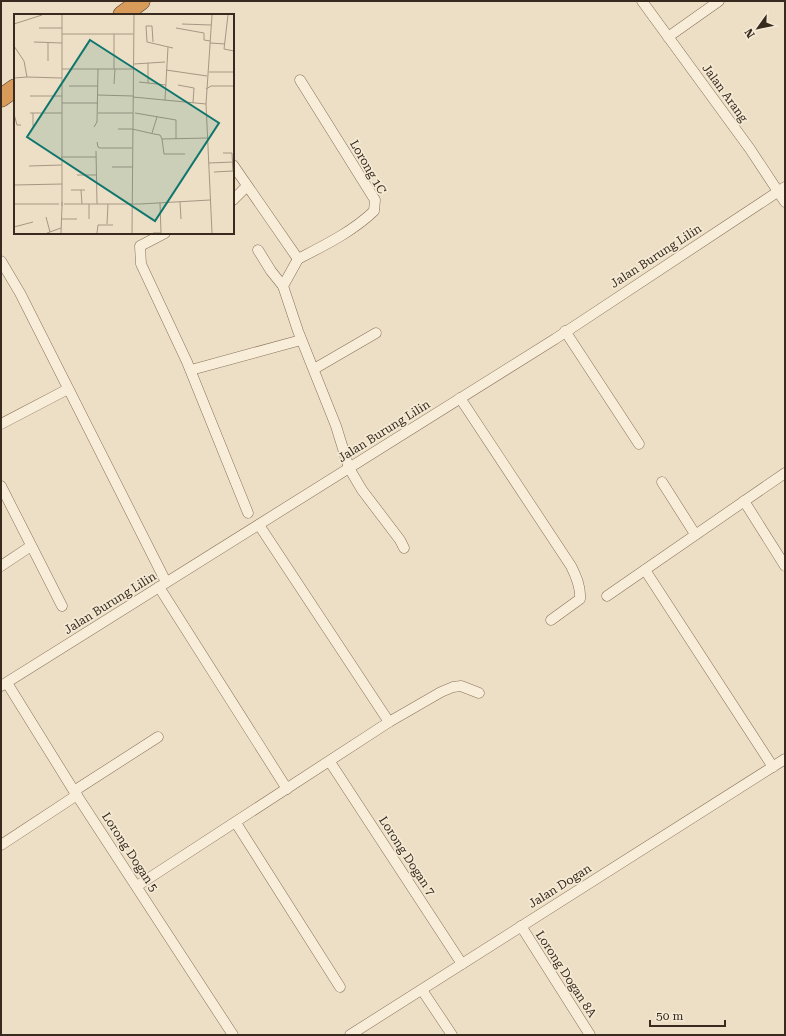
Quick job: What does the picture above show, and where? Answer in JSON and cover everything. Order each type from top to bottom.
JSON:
[{"type":"highway","points":[[125,14],[141,1]]},
{"type":"highway","points":[[1,98],[14,89]]},
{"type":"street","name":"Jalan Arang","points":[[642,1],[750,149],[782,190],[785,202]]},
{"type":"street","points":[[668,37],[719,1]]},
{"type":"street","name":"Lorong 1C","points":[[298,259],[349,233],[361,224],[374,211],[375,200],[300,80]]},
{"type":"street","points":[[234,166],[298,259],[284,286]]},
{"type":"street","points":[[234,199],[247,186]]},
{"type":"street","name":"Jalan Burung Lilin","points":[[4,685],[460,398],[782,190]]},
{"type":"street","points":[[162,234],[140,246],[141,264],[191,370],[248,513]]},
{"type":"street","points":[[258,250],[284,286],[301,340],[336,426],[349,468],[362,490],[400,540],[404,548]]},
{"type":"street","points":[[1,261],[20,293],[68,389],[162,585],[287,789]]},
{"type":"street","points":[[565,331],[639,444]]},
{"type":"street","points":[[314,369],[376,333]]},
{"type":"street","points":[[191,370],[301,340]]},
{"type":"street","points":[[1,424],[68,389]]},
{"type":"street","points":[[460,398],[571,566],[577,579],[581,591],[580,599],[551,620]]},
{"type":"street","points":[[607,596],[785,472]]},
{"type":"street","points":[[662,482],[695,534]]},
{"type":"street","points":[[1,486],[62,606]]},
{"type":"street","points":[[744,500],[785,566]]},
{"type":"street","points":[[259,525],[389,722]]},
{"type":"street","points":[[1,566],[31,546]]},
{"type":"street","points":[[645,570],[773,767]]},
{"type":"street","name":"Lorong Dogan 5","points":[[4,685],[137,886],[233,1035]]},
{"type":"street","points":[[137,886],[330,762],[389,722],[441,692],[453,687],[461,686],[479,693]]},
{"type":"street","points":[[1,845],[158,737]]},
{"type":"street","name":"Jalan Dogan","points":[[350,1035],[785,759]]},
{"type":"street","name":"Lorong Dogan 7","points":[[330,762],[462,964]]},
{"type":"street","points":[[236,823],[340,987]]},
{"type":"street","name":"Lorong Dogan 8A","points":[[521,926],[590,1035]]},
{"type":"street","points":[[422,990],[452,1035]]}]
